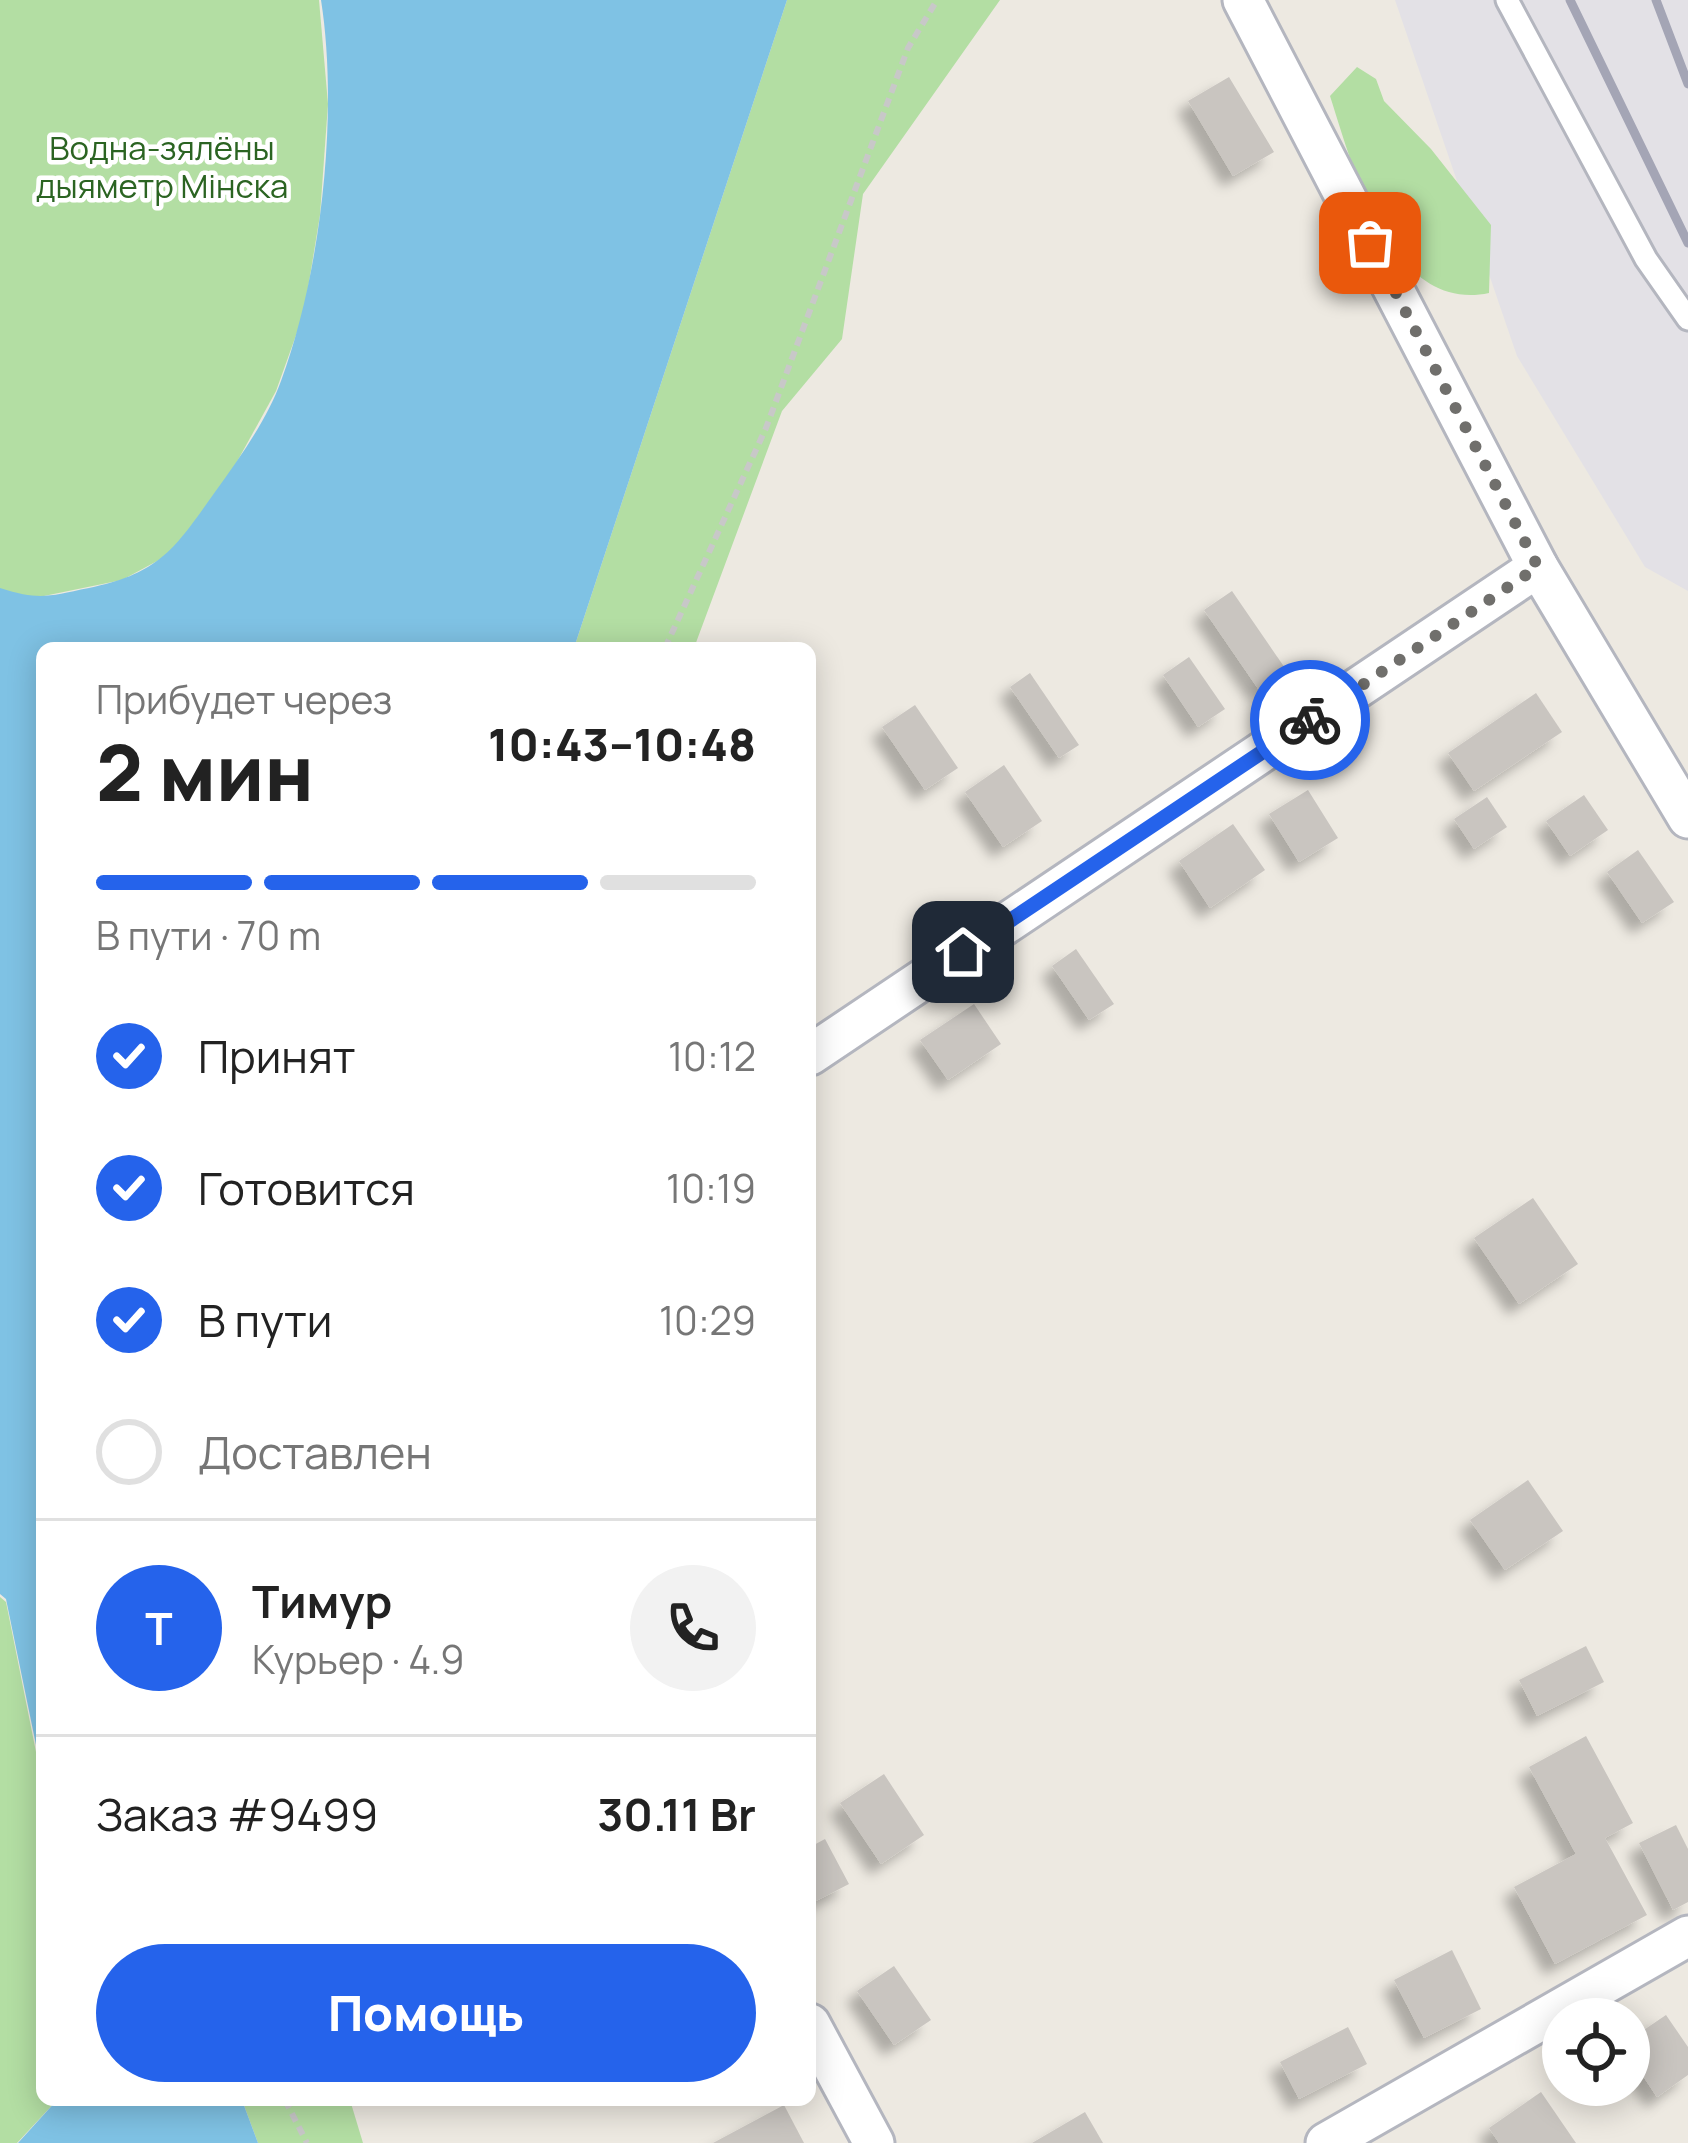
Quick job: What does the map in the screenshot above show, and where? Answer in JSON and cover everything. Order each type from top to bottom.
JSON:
[{"type":"street","points":[[1243,0],[1538,567],[1685,804]]},
{"type":"street","points":[[816,1051],[1538,567]]},
{"type":"street","points":[[1326,2143],[1688,1936]]},
{"type":"street","points":[[816,2035],[874,2143]]},
{"type":"lane","points":[[1507,0],[1646,259],[1688,319]]},
{"type":"path","points":[[667,642],[766,428],[908,47],[937,0]]},
{"type":"path","points":[[288,2106],[308,2143]]},
{"type":"shaded area","points":[[1395,0],[1688,0],[1688,591],[1645,567],[1517,356]]},
{"type":"green space","name":"Водна-зялёны дыяметр Мінска","points":[[0,0],[319,0],[328,104],[320,215],[304,313],[276,391],[233,469],[172,553],[122,580],[0,605]]},
{"type":"green space","points":[[787,0],[1000,0],[863,194],[842,339],[782,411],[696,642],[576,642]]},
{"type":"green space","points":[[1357,67],[1376,79],[1384,101],[1431,149],[1491,225],[1489,293],[1455,294],[1426,281],[1402,259],[1381,229],[1330,96]]},
{"type":"green space","points":[[0,1597],[6,1602],[36,1752],[36,2106],[51,2106],[17,2143],[0,2143]]},
{"type":"green space","points":[[244,2106],[352,2106],[363,2143],[258,2143]]},
{"type":"water","points":[[321,0],[787,0],[576,642],[36,642],[36,1745],[6,1599],[0,1594],[0,588],[25,595],[54,595],[113,582],[150,566],[189,529],[243,453],[281,381],[307,292],[327,142]]},
{"type":"water","points":[[52,2106],[244,2106],[258,2143],[18,2143]]},
{"type":"building","points":[[1229,77],[1274,152],[1233,176],[1188,101]]},
{"type":"building","points":[[1232,591],[1287,671],[1259,690],[1204,610]]},
{"type":"building","points":[[1189,657],[1225,709],[1198,727],[1163,675]]},
{"type":"building","points":[[1030,673],[1079,745],[1059,758],[1010,687]]},
{"type":"building","points":[[1536,693],[1562,732],[1474,791],[1448,753]]},
{"type":"building","points":[[915,705],[958,768],[925,790],[882,727]]},
{"type":"building","points":[[1004,765],[1042,821],[1003,847],[965,792]]},
{"type":"building","points":[[1308,790],[1338,838],[1299,862],[1269,814]]},
{"type":"building","points":[[1584,795],[1608,830],[1570,856],[1546,821]]},
{"type":"building","points":[[1487,797],[1507,827],[1474,849],[1454,819]]},
{"type":"building","points":[[1233,824],[1265,870],[1210,908],[1179,861]]},
{"type":"building","points":[[1638,850],[1674,902],[1642,923],[1607,872]]},
{"type":"building","points":[[1076,949],[1114,1004],[1089,1020],[1052,966]]},
{"type":"building","points":[[974,1004],[1001,1044],[948,1080],[920,1040]]},
{"type":"building","points":[[1533,1198],[1578,1264],[1519,1304],[1474,1238]]},
{"type":"building","points":[[1528,1480],[1563,1531],[1505,1570],[1470,1520]]},
{"type":"building","points":[[1586,1646],[1604,1682],[1537,1716],[1519,1680]]},
{"type":"building","points":[[1586,1736],[1633,1823],[1605,1838],[1647,1915],[1555,1964],[1514,1887],[1576,1854],[1529,1767]]},
{"type":"building","points":[[884,1774],[924,1835],[881,1864],[840,1803]]},
{"type":"building","points":[[1676,1825],[1688,1849],[1688,1902],[1673,1910],[1639,1843]]},
{"type":"building","points":[[825,1839],[849,1884],[816,1901],[816,1844]]},
{"type":"building","points":[[1452,1950],[1481,2009],[1424,2038],[1394,1980]]},
{"type":"building","points":[[894,1966],[931,2020],[894,2045],[857,1991]]},
{"type":"building","points":[[1666,2015],[1688,2047],[1688,2075],[1657,2097],[1650,2086],[1650,2026]]},
{"type":"building","points":[[1348,2027],[1367,2064],[1299,2099],[1280,2062]]},
{"type":"building","points":[[1541,2092],[1542,2106],[1551,2106],[1576,2143],[1499,2143],[1489,2128]]},
{"type":"building","points":[[785,2106],[804,2143],[713,2143]]},
{"type":"building","points":[[1085,2112],[1103,2143],[1032,2143]]},
{"type":"railway","points":[[1570,0],[1688,243]]},
{"type":"railway","points":[[1656,0],[1688,84]]},
{"type":"way so far","points":[[1310,720],[1538,567],[1370,243]]},
{"type":"route","points":[[963,952],[1310,720]]}]
